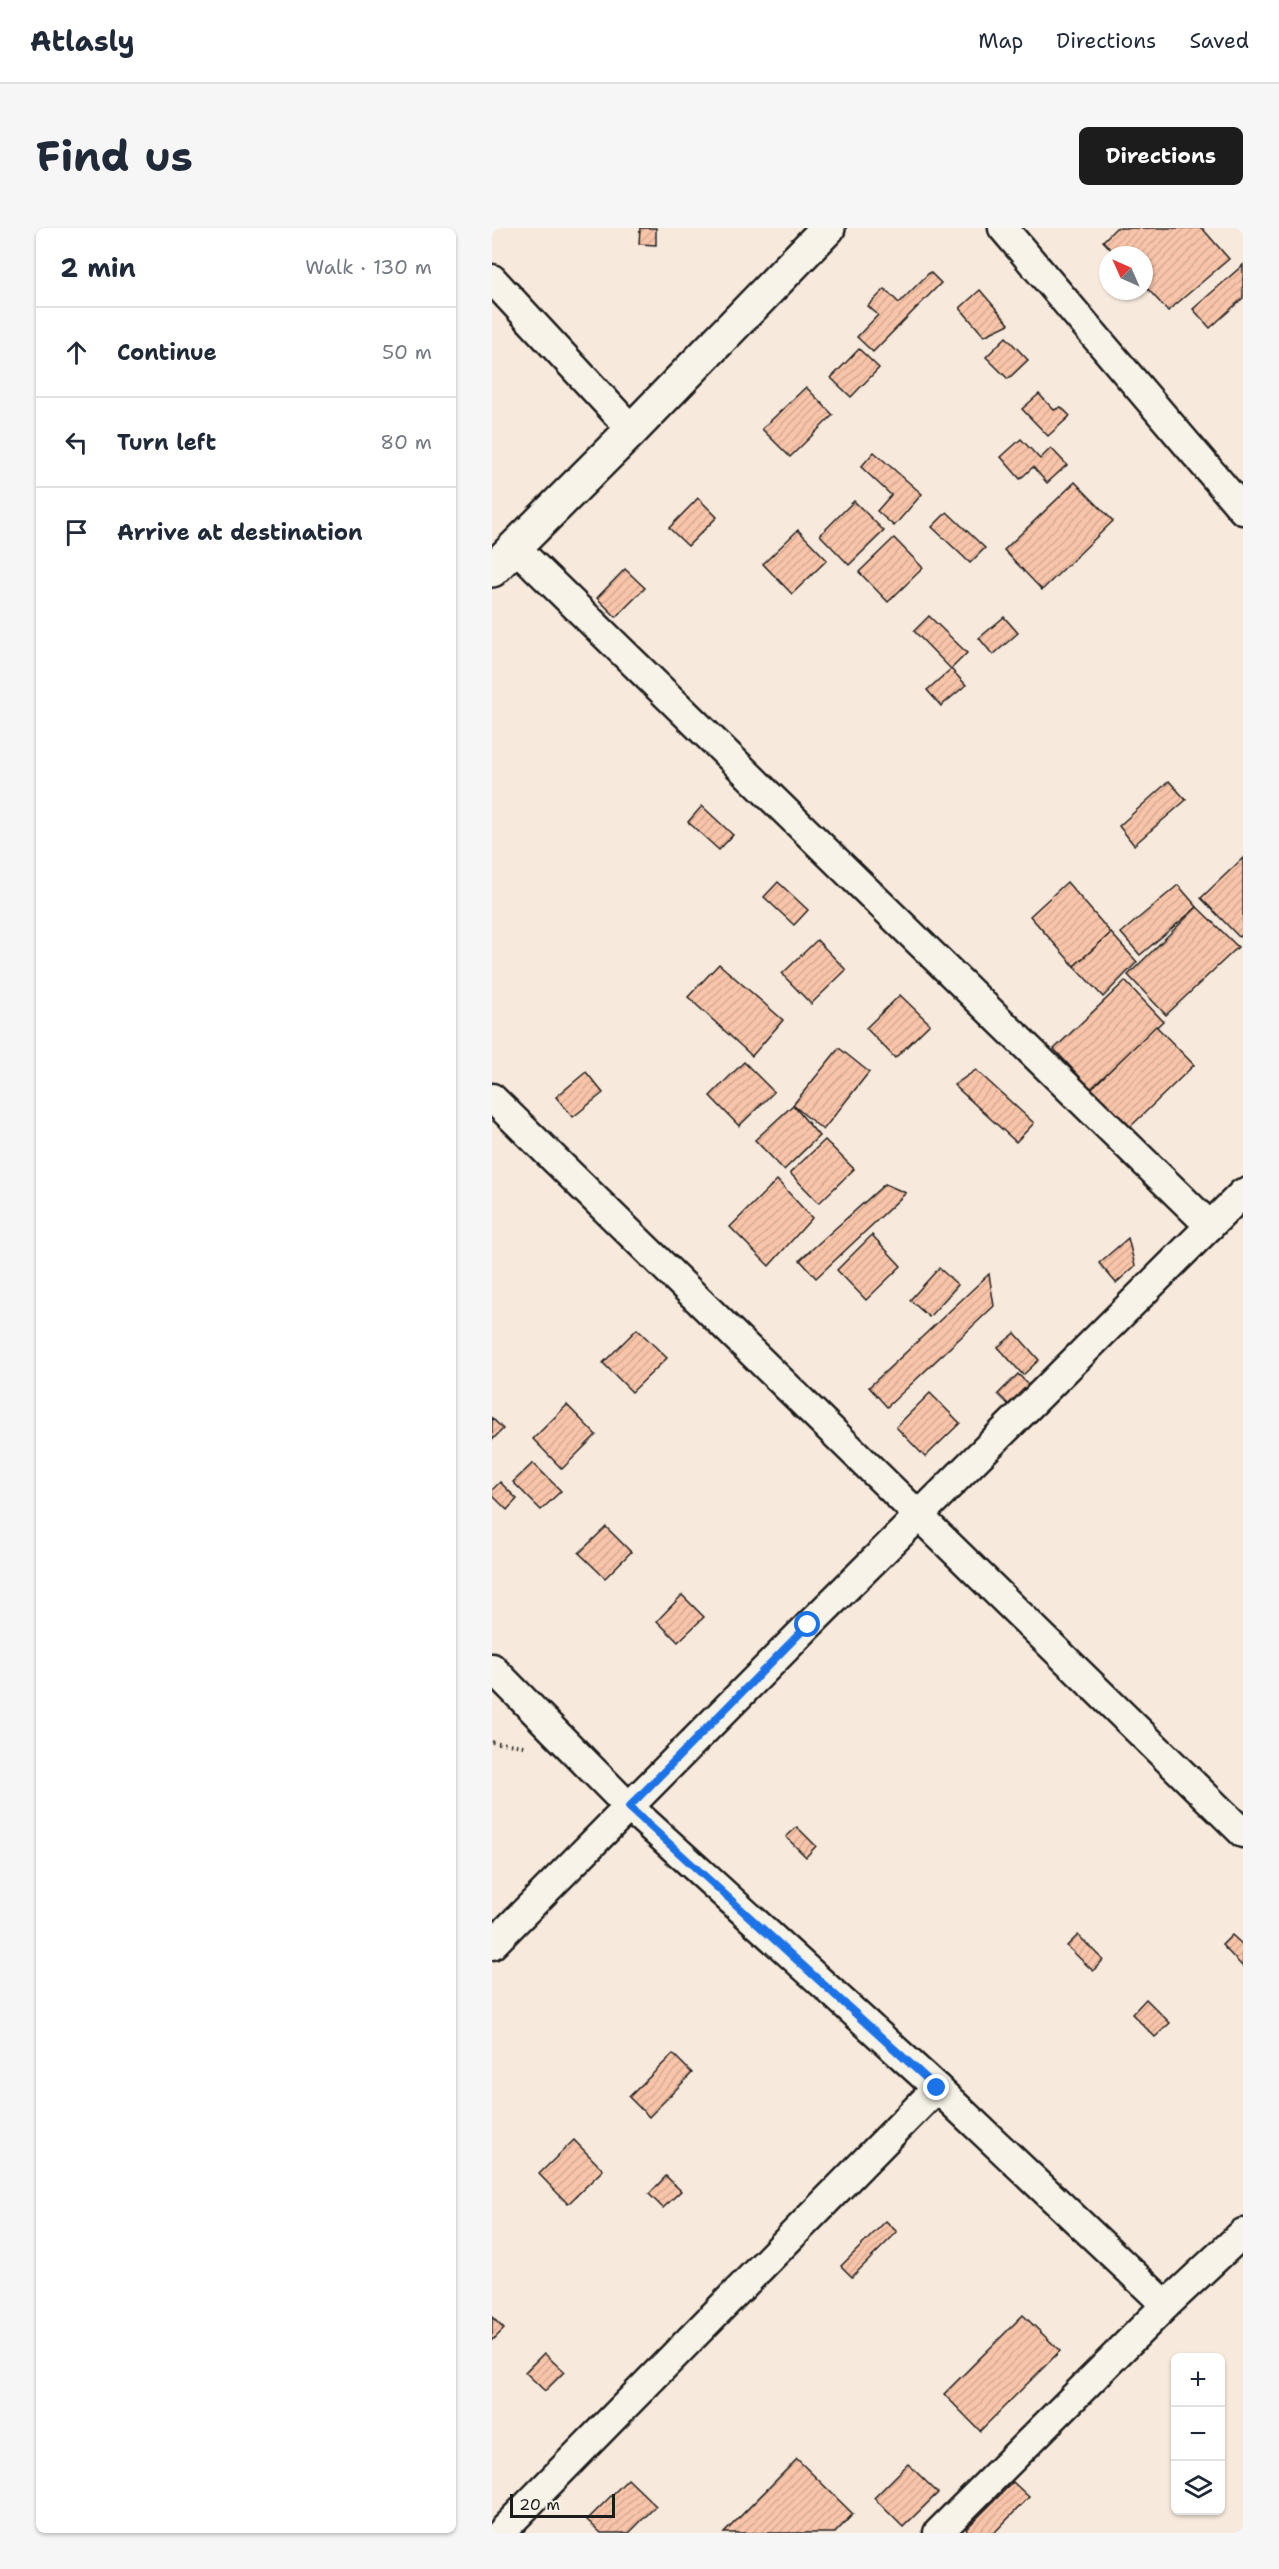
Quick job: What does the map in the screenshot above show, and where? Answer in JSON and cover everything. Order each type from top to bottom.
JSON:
[{"type":"street","points":[[492,570],[828,228]]},
{"type":"street","points":[[1003,228],[1243,510]]},
{"type":"street","points":[[492,279],[632,430]]},
{"type":"street","points":[[515,547],[1210,1226]]},
{"type":"street","points":[[492,1098],[1243,1833]]},
{"type":"street","points":[[492,1945],[1243,1193]]},
{"type":"street","points":[[492,1668],[629,1807],[937,2088],[1166,2305]]},
{"type":"street","points":[[500,2533],[937,2088]]},
{"type":"street","points":[[938,2533],[1166,2305],[1243,2233]]},
{"type":"building","points":[[640,228],[656,228],[656,245],[639,244]]},
{"type":"building","points":[[1116,228],[1202,228],[1229,259],[1168,311],[1153,295],[1153,246],[1108,246],[1103,241]]},
{"type":"building","points":[[1243,265],[1243,298],[1210,328],[1193,309]]},
{"type":"building","points":[[930,272],[941,283],[873,352],[857,337],[878,315],[868,306],[885,289],[899,303]]},
{"type":"building","points":[[980,290],[1009,324],[984,336],[960,308]]},
{"type":"building","points":[[1006,337],[1028,360],[1008,379],[986,357]]},
{"type":"building","points":[[859,349],[879,368],[851,397],[831,378]]},
{"type":"building","points":[[806,387],[833,415],[790,457],[762,429]]},
{"type":"building","points":[[1039,394],[1054,410],[1061,407],[1070,416],[1048,436],[1022,409]]},
{"type":"building","points":[[1021,439],[1040,459],[1051,448],[1067,465],[1047,483],[1033,467],[1020,479],[1001,457]]},
{"type":"building","points":[[874,452],[922,494],[894,526],[877,511],[891,495],[861,467]]},
{"type":"building","points":[[1075,482],[1113,521],[1042,590],[1004,550]]},
{"type":"building","points":[[698,498],[717,517],[688,546],[669,528]]},
{"type":"building","points":[[854,501],[884,531],[849,565],[820,535]]},
{"type":"building","points":[[947,512],[985,548],[970,563],[932,527]]},
{"type":"building","points":[[798,530],[827,560],[792,594],[763,564]]},
{"type":"building","points":[[894,538],[923,568],[888,602],[859,572]]},
{"type":"building","points":[[625,569],[645,588],[616,617],[597,598]]},
{"type":"building","points":[[929,616],[967,653],[951,669],[914,631]]},
{"type":"building","points":[[1004,617],[1018,633],[993,655],[979,638]]},
{"type":"building","points":[[951,669],[966,685],[941,706],[927,690]]},
{"type":"building","points":[[1169,781],[1186,800],[1134,845],[1119,826]]},
{"type":"building","points":[[702,806],[733,835],[719,850],[688,822]]},
{"type":"building","points":[[1243,858],[1243,933],[1239,937],[1201,898]]},
{"type":"building","points":[[778,882],[808,910],[794,925],[764,897]]},
{"type":"building","points":[[1067,882],[1111,933],[1074,966],[1030,916]]},
{"type":"building","points":[[1178,885],[1197,907],[1140,955],[1121,933]]},
{"type":"building","points":[[1197,907],[1238,947],[1166,1015],[1128,975]]},
{"type":"building","points":[[1111,933],[1137,962],[1103,997],[1074,966]]},
{"type":"building","points":[[817,940],[846,970],[811,1004],[782,974]]},
{"type":"building","points":[[719,964],[783,1020],[752,1056],[688,997]]},
{"type":"building","points":[[1125,981],[1163,1021],[1091,1089],[1054,1049]]},
{"type":"building","points":[[900,995],[930,1024],[895,1058],[866,1028]]},
{"type":"building","points":[[1156,1026],[1194,1065],[1129,1128],[1091,1089]]},
{"type":"building","points":[[839,1048],[869,1072],[823,1130],[793,1105]]},
{"type":"building","points":[[744,1062],[774,1092],[739,1126],[710,1096]]},
{"type":"building","points":[[976,1070],[1034,1123],[1016,1142],[954,1085]]},
{"type":"building","points":[[586,1072],[603,1093],[573,1117],[556,1097]]},
{"type":"building","points":[[793,1105],[819,1136],[784,1170],[755,1140]]},
{"type":"building","points":[[825,1140],[854,1169],[819,1203],[790,1173]]},
{"type":"building","points":[[777,1180],[812,1218],[769,1266],[730,1227]]},
{"type":"building","points":[[885,1184],[906,1193],[816,1278],[800,1260]]},
{"type":"building","points":[[872,1235],[901,1266],[866,1300],[837,1270]]},
{"type":"building","points":[[1128,1238],[1135,1266],[1116,1283],[1099,1263]]},
{"type":"building","points":[[939,1268],[958,1285],[929,1317],[910,1300]]},
{"type":"building","points":[[989,1274],[994,1306],[887,1407],[869,1387]]},
{"type":"building","points":[[637,1329],[667,1358],[632,1392],[603,1363]]},
{"type":"building","points":[[1015,1333],[1039,1360],[1023,1375],[998,1347]]},
{"type":"building","points":[[1018,1374],[1031,1387],[1011,1407],[998,1394]]},
{"type":"building","points":[[930,1393],[960,1423],[925,1457],[896,1427]]},
{"type":"building","points":[[567,1405],[596,1435],[562,1469],[533,1439]]},
{"type":"building","points":[[492,1418],[503,1429],[492,1440]]},
{"type":"building","points":[[533,1463],[561,1491],[541,1510],[513,1482]]},
{"type":"building","points":[[500,1482],[517,1499],[507,1510],[492,1495],[492,1490]]},
{"type":"building","points":[[606,1527],[631,1552],[605,1578],[579,1553]]},
{"type":"building","points":[[682,1595],[704,1617],[678,1642],[657,1621]]},
{"type":"building","points":[[797,1827],[816,1846],[806,1857],[786,1837]]},
{"type":"building","points":[[1078,1935],[1103,1960],[1093,1971],[1067,1946]]},
{"type":"building","points":[[1232,1935],[1243,1945],[1243,1967],[1222,1945]]},
{"type":"building","points":[[1146,1999],[1170,2023],[1155,2037],[1132,2014]]},
{"type":"building","points":[[673,2054],[692,2073],[649,2117],[629,2097]]},
{"type":"building","points":[[574,2140],[603,2170],[568,2204],[539,2174]]},
{"type":"building","points":[[666,2176],[681,2191],[663,2208],[649,2194]]},
{"type":"building","points":[[886,2221],[897,2232],[852,2277],[841,2266]]},
{"type":"building","points":[[1023,2315],[1060,2351],[980,2431],[944,2394]]},
{"type":"building","points":[[492,2317],[504,2329],[492,2341]]},
{"type":"building","points":[[544,2353],[564,2372],[545,2391],[525,2372]]},
{"type":"building","points":[[797,2459],[853,2514],[835,2533],[724,2533]]},
{"type":"building","points":[[908,2464],[938,2493],[903,2527],[874,2498]]},
{"type":"building","points":[[628,2479],[656,2506],[629,2533],[601,2533],[587,2520]]},
{"type":"building","points":[[1013,2482],[1029,2497],[994,2533],[970,2533],[966,2529]]},
{"type":"route","points":[[808,1625],[629,1807],[937,2088]]}]
